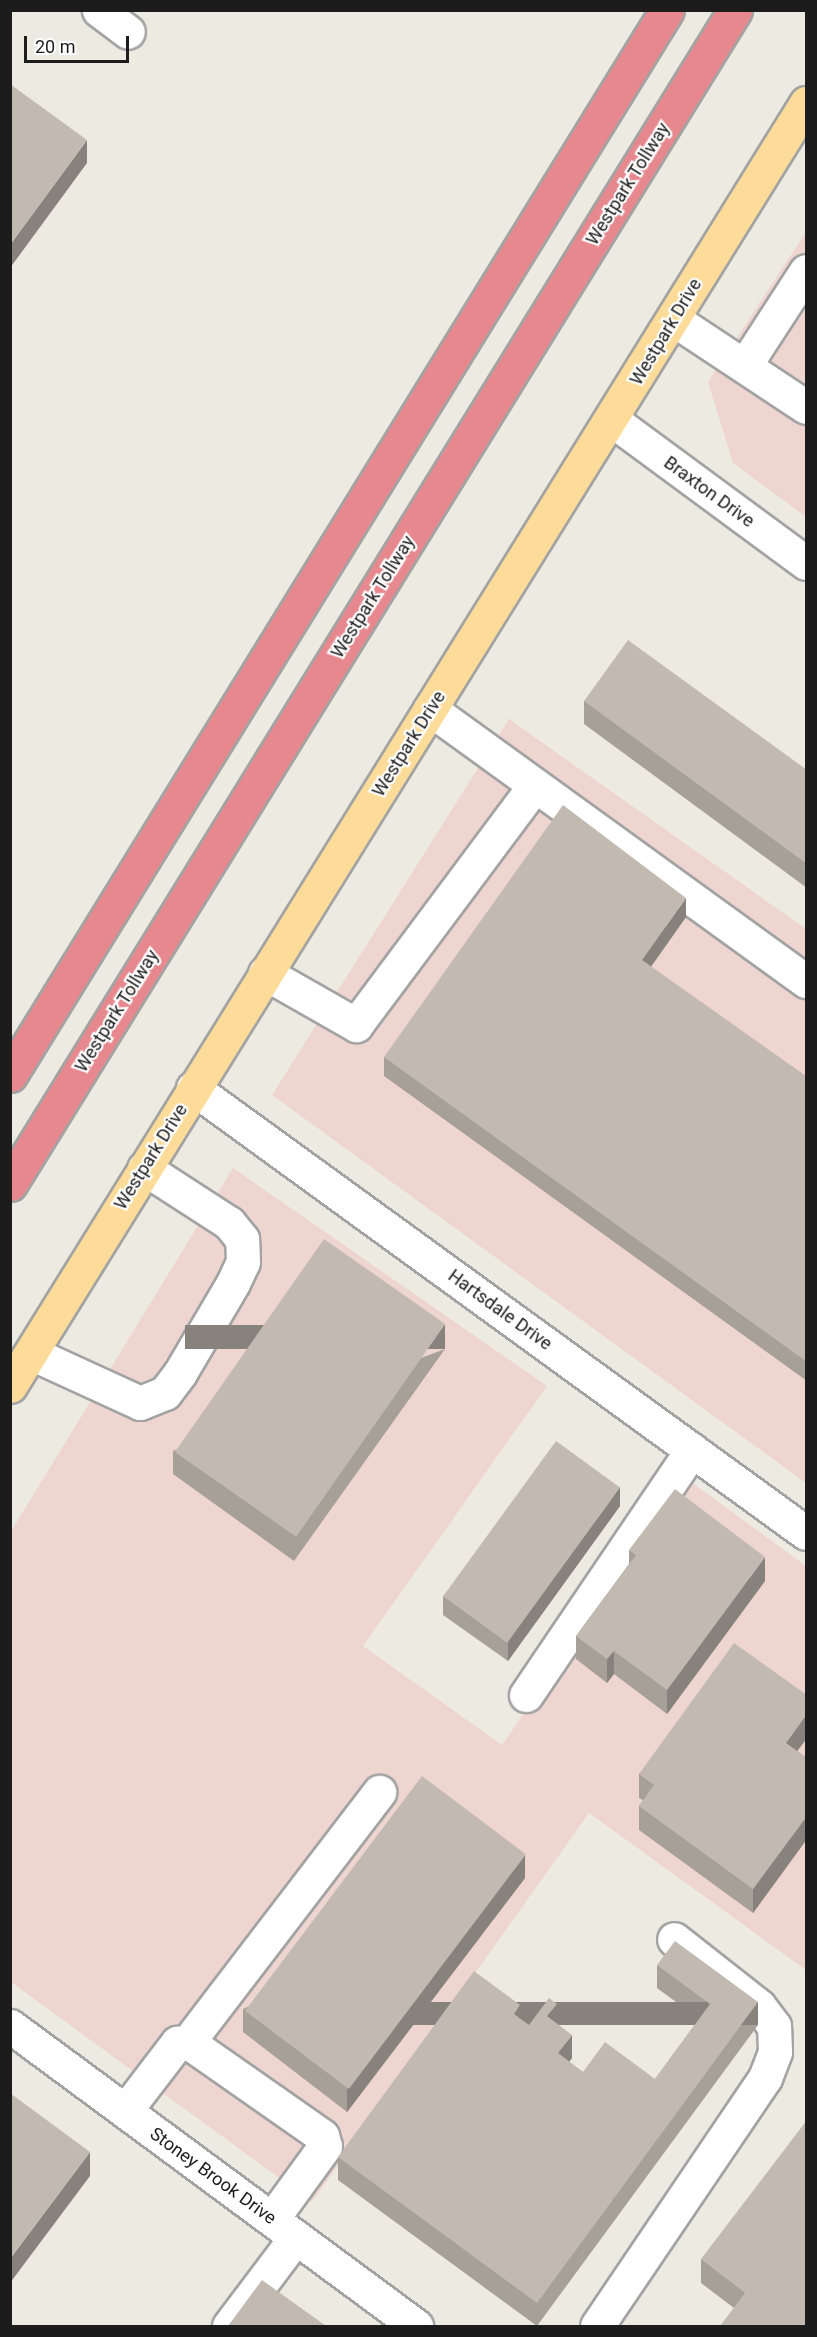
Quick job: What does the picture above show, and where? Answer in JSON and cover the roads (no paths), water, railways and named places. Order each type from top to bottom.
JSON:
[{"type":"highway","points":[[10,1075],[667,10]]},
{"type":"highway","name":"Westpark Tollway","points":[[10,1184],[735,10]]},
{"type":"main road","name":"Westpark Drive","points":[[10,1386],[807,103]]},
{"type":"street","points":[[99,10],[128,32]]},
{"type":"street","points":[[745,365],[807,271]]},
{"type":"street","points":[[673,319],[807,407]]},
{"type":"street","name":"Braxton Drive","points":[[612,420],[807,563]]},
{"type":"street","points":[[430,709],[807,981]]},
{"type":"street","points":[[265,974],[356,1024],[535,785]]},
{"type":"street","name":"Hartsdale Drive","points":[[193,1088],[807,1533]]},
{"type":"street","points":[[31,1353],[140,1403],[165,1393],[180,1373],[243,1262],[242,1239],[229,1223],[144,1168]]},
{"type":"street","points":[[526,1695],[692,1450]]},
{"type":"street","points":[[188,2042],[379,1792]]},
{"type":"street","points":[[597,2326],[765,2078],[775,2052],[774,2026],[759,2006],[674,1939]]},
{"type":"street","name":"Stoney Brook Drive","points":[[10,2026],[416,2326]]},
{"type":"street","points":[[125,2111],[177,2043],[188,2042],[322,2136],[325,2146],[284,2228],[229,2326]]}]
